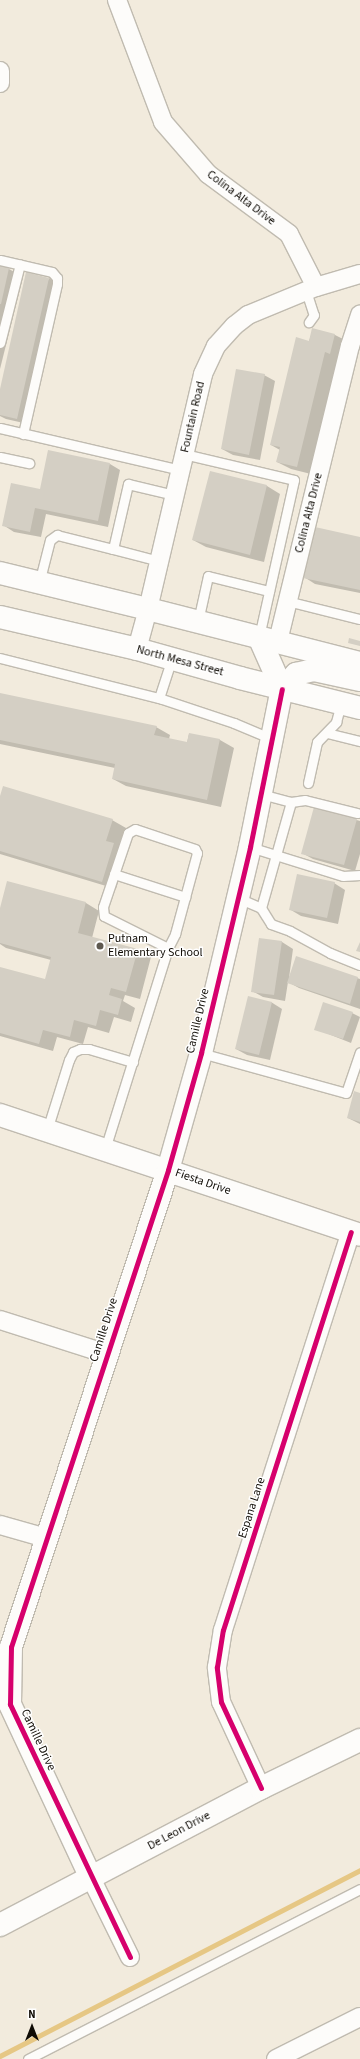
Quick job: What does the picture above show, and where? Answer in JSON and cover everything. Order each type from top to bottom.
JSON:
[{"type":"street","name":"Colina Alta Drive","points":[[117,0],[163,122],[208,174],[289,234],[311,289]]},
{"type":"street","points":[[0,71],[0,83]]},
{"type":"street","name":"Fountain Road","points":[[137,649],[148,609],[203,374],[209,358],[222,338],[248,315],[311,289],[360,274]]},
{"type":"street","name":"Colina Alta Drive","points":[[268,639],[287,601],[355,347],[360,315]]},
{"type":"street","points":[[0,573],[198,621],[360,663]]},
{"type":"street","name":"North Mesa Street","points":[[0,617],[137,649],[350,706]]},
{"type":"street","points":[[268,639],[282,688],[296,674],[314,670],[360,680]]},
{"type":"street","name":"Camille Drive","points":[[130,1957],[92,1878],[5,1707],[11,1647],[168,1170],[201,1053],[250,847],[273,739],[282,688]]},
{"type":"street","name":"Fiesta Drive","points":[[0,1115],[168,1170],[355,1234]]},
{"type":"street","name":"Espana Lane","points":[[261,1788],[221,1702],[217,1667],[223,1630],[355,1234]]},
{"type":"street","points":[[0,1320],[107,1354]]},
{"type":"street","points":[[0,1525],[46,1538]]},
{"type":"street","name":"De Leon Drive","points":[[0,1925],[261,1788],[360,1740]]},
{"type":"street","points":[[276,2059],[360,2017]]},
{"type":"lane","points":[[0,260],[52,272],[56,278],[57,284],[23,434]]},
{"type":"lane","points":[[0,343],[20,264]]},
{"type":"lane","points":[[309,322],[314,315],[311,289]]},
{"type":"lane","points":[[0,428],[23,434],[294,480],[269,591],[268,639]]},
{"type":"lane","points":[[0,457],[29,463]]},
{"type":"lane","points":[[113,548],[128,484],[174,495]]},
{"type":"lane","points":[[39,583],[50,540],[57,535],[113,548],[159,561]]},
{"type":"lane","points":[[198,621],[208,576],[269,591]]},
{"type":"lane","points":[[287,601],[360,619]]},
{"type":"lane","points":[[0,658],[159,698],[234,723],[273,739]]},
{"type":"lane","points":[[159,698],[172,658]]},
{"type":"lane","points":[[308,783],[318,742],[350,706]]},
{"type":"lane","points":[[327,733],[360,740]]},
{"type":"lane","points":[[261,794],[291,802],[305,800],[357,813]]},
{"type":"lane","points":[[261,908],[277,856],[291,802]]},
{"type":"lane","points":[[105,1149],[168,948],[175,934],[197,853],[195,849],[135,829],[128,833],[103,907],[104,916],[168,948]]},
{"type":"lane","points":[[250,847],[343,876],[360,875]]},
{"type":"lane","points":[[114,874],[185,897]]},
{"type":"lane","points":[[237,898],[261,908],[271,924],[290,931],[330,953],[360,965]]},
{"type":"lane","points":[[47,1130],[69,1060],[73,1052],[80,1049],[89,1049],[133,1062]]},
{"type":"lane","points":[[201,1053],[346,1093],[360,1052]]},
{"type":"lane","points":[[28,2059],[360,1889]]},
{"type":"building","points":[[0,266],[9,268],[1,304],[0,304]]},
{"type":"building","points":[[26,272],[49,278],[17,419],[0,415],[0,389]]},
{"type":"building","points":[[312,328],[335,334],[330,354],[325,352],[297,467],[276,462],[280,447],[270,445],[296,337],[309,341]]},
{"type":"building","points":[[236,369],[265,374],[249,455],[221,449]]},
{"type":"building","points":[[48,450],[110,463],[98,521],[35,508],[30,532],[2,526],[11,483],[40,489]]},
{"type":"building","points":[[210,471],[267,485],[250,555],[192,540]]},
{"type":"building","points":[[315,527],[360,537],[360,590],[303,578]]},
{"type":"building","points":[[349,638],[360,641],[360,646],[348,643]]},
{"type":"building","points":[[0,693],[157,726],[154,735],[187,742],[189,733],[220,739],[207,800],[112,779],[115,764],[0,740]]},
{"type":"building","points":[[3,786],[113,819],[106,841],[114,843],[102,882],[0,851],[0,796]]},
{"type":"building","points":[[314,807],[357,819],[344,865],[301,854]]},
{"type":"building","points":[[297,874],[335,882],[327,918],[289,910]]},
{"type":"building","points":[[7,881],[86,902],[78,933],[138,949],[126,992],[111,988],[109,995],[122,999],[118,1015],[100,1010],[96,1026],[74,1020],[70,1037],[43,1030],[39,1044],[0,1033],[0,967],[45,979],[51,957],[0,943],[0,908]]},
{"type":"building","points":[[259,938],[282,941],[274,995],[251,992]]},
{"type":"building","points":[[360,942],[360,952],[356,951]]},
{"type":"building","points":[[296,956],[358,977],[350,1004],[287,983]]},
{"type":"building","points":[[248,996],[272,1002],[259,1055],[235,1049]]},
{"type":"building","points":[[323,1002],[353,1012],[343,1039],[314,1030]]},
{"type":"building","points":[[354,1091],[360,1093],[360,1122],[347,1118]]},
{"type":"waterway","points":[[0,2056],[360,1870]]},
{"type":"cycle path","points":[[130,1957],[10,1704],[11,1647],[168,1170],[201,1053],[250,847],[282,689]]},
{"type":"cycle path","points":[[261,1788],[221,1702],[217,1667],[223,1630],[351,1232]]},
{"type":"place","name":"Putnam Elementary School","points":[[100,946]]}]
